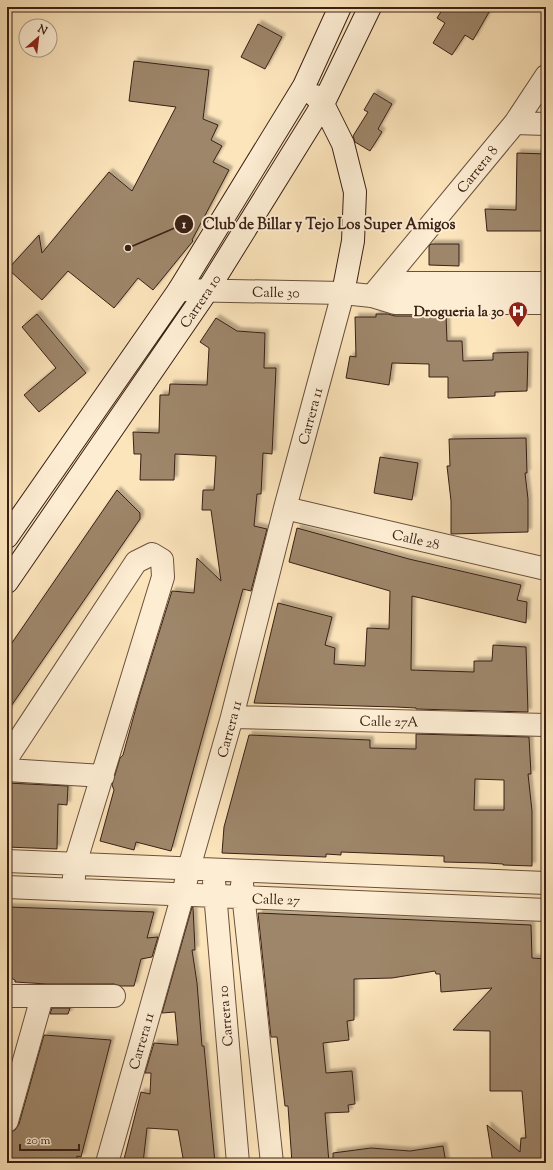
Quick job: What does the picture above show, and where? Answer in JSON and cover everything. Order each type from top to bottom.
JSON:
[{"type":"street","name":"Carrera 10","points":[[7,537],[179,290],[304,86],[340,7]]},
{"type":"street","name":"Carrera 10","points":[[7,582],[207,291],[323,104],[370,7]]},
{"type":"street","name":"Carrera 8","points":[[372,296],[515,123],[546,76]]},
{"type":"street","name":"Carrera 11","points":[[107,1163],[232,717],[285,508],[343,293],[354,241],[355,192],[343,144],[323,104],[304,86]]},
{"type":"street","points":[[515,123],[546,124]]},
{"type":"street","points":[[372,296],[395,284],[546,283]]},
{"type":"street","name":"Calle 30","points":[[179,290],[343,293],[372,296],[395,303],[546,303]]},
{"type":"street","name":"Calle 28","points":[[285,508],[546,569]]},
{"type":"street","points":[[7,758],[136,562],[152,554],[162,560],[163,577],[75,864],[73,890]]},
{"type":"street","name":"Calle 27A","points":[[232,717],[546,725]]},
{"type":"street","points":[[7,770],[102,776]]},
{"type":"street","name":"Calle 27","points":[[7,861],[546,883]]},
{"type":"street","name":"Carrera 10","points":[[214,870],[238,1163]]},
{"type":"street","points":[[241,871],[272,1163]]},
{"type":"street","name":"Calle 27","points":[[7,887],[546,910]]},
{"type":"street","points":[[7,996],[114,996]]},
{"type":"street","points":[[7,1121],[42,997]]},
{"type":"building","points":[[444,7],[492,7],[473,40],[465,35],[452,55],[433,43],[445,23],[437,18]]},
{"type":"building","points":[[258,24],[282,37],[265,69],[241,57]]},
{"type":"building","points":[[134,61],[209,70],[203,119],[218,125],[211,140],[222,146],[213,162],[229,170],[192,240],[193,241],[153,290],[138,278],[114,308],[68,271],[42,300],[8,269],[39,235],[42,253],[109,172],[132,191],[176,107],[129,101]]},
{"type":"building","points":[[374,93],[392,104],[378,129],[382,132],[370,151],[355,142],[353,136],[368,112],[364,110]]},
{"type":"building","points":[[517,153],[546,154],[546,231],[487,231],[485,209],[516,210]]},
{"type":"building","points":[[431,244],[459,244],[459,266],[429,265],[429,246]]},
{"type":"building","points":[[37,314],[86,373],[39,412],[24,395],[56,368],[22,327]]},
{"type":"building","points":[[376,314],[388,314],[395,316],[446,316],[447,341],[462,341],[463,361],[493,360],[493,353],[528,352],[527,391],[495,392],[495,396],[448,398],[448,377],[429,377],[429,364],[392,363],[389,385],[346,378],[350,356],[356,357],[355,317],[376,317]]},
{"type":"building","points":[[216,318],[237,331],[265,333],[264,368],[276,368],[272,454],[263,453],[261,494],[257,494],[254,526],[267,529],[251,591],[243,589],[171,851],[136,842],[134,850],[100,841],[114,790],[112,785],[120,758],[123,755],[139,697],[172,591],[194,593],[197,558],[221,581],[211,510],[202,510],[203,490],[214,490],[216,456],[175,454],[174,480],[140,480],[141,454],[134,454],[133,432],[159,433],[160,395],[169,395],[170,384],[207,385],[209,348],[200,342]]},
{"type":"building","points":[[526,438],[527,473],[525,473],[528,499],[528,532],[451,534],[451,501],[447,466],[450,466],[449,439]]},
{"type":"building","points":[[380,457],[418,463],[412,500],[374,493]]},
{"type":"building","points":[[117,490],[140,513],[140,519],[7,712],[7,650]]},
{"type":"building","points":[[297,528],[409,559],[521,585],[517,600],[527,602],[526,623],[412,596],[411,670],[474,672],[474,661],[492,661],[493,645],[526,647],[528,712],[254,703],[278,603],[332,617],[325,645],[335,648],[334,664],[365,666],[367,628],[389,629],[390,591],[289,562]]},
{"type":"building","points":[[416,734],[529,737],[531,774],[528,774],[532,811],[532,866],[444,862],[444,856],[341,852],[341,855],[326,854],[326,857],[222,853],[224,827],[249,735],[370,740],[370,748],[416,749]],"holes":[[[475,779],[504,780],[504,810],[474,810]]]},
{"type":"building","points":[[7,783],[68,786],[67,805],[58,804],[57,849],[7,847]]},
{"type":"building","points":[[7,907],[154,912],[147,938],[158,937],[152,957],[141,959],[134,986],[121,986],[114,984],[47,984],[15,982],[15,980],[7,976]]},
{"type":"building","points":[[192,907],[195,950],[192,950],[197,983],[202,1046],[204,1046],[215,1163],[183,1158],[178,1130],[147,1128],[143,1163],[123,1163],[141,1092],[150,1094],[151,1073],[145,1073],[154,1043],[178,1045],[175,1012],[162,1013]]},
{"type":"building","points":[[258,913],[531,925],[532,958],[546,959],[546,1163],[493,1163],[487,1125],[520,1152],[521,1138],[526,1138],[522,1091],[490,1091],[490,1031],[453,1030],[492,988],[441,992],[440,974],[436,974],[435,971],[392,978],[354,979],[354,1020],[347,1021],[349,1040],[323,1043],[326,1073],[352,1071],[355,1104],[348,1105],[349,1112],[325,1113],[329,1163],[292,1163],[288,1106],[285,1106],[277,1037],[271,1037]]},
{"type":"building","points":[[52,1008],[70,1008],[68,1014],[50,1014]]},
{"type":"building","points":[[44,1035],[111,1040],[81,1157],[77,1156],[76,1163],[7,1163],[7,1135],[15,1130],[19,1124]]},
{"type":"building","points":[[443,1146],[446,1163],[333,1163],[333,1153],[371,1148],[410,1151]]},
{"type":"place","name":"Club de Billar y Tejo Los Super Amigos","points":[[128,248]]},
{"type":"place","name":"Drogueria la 30","points":[[518,328]]}]
